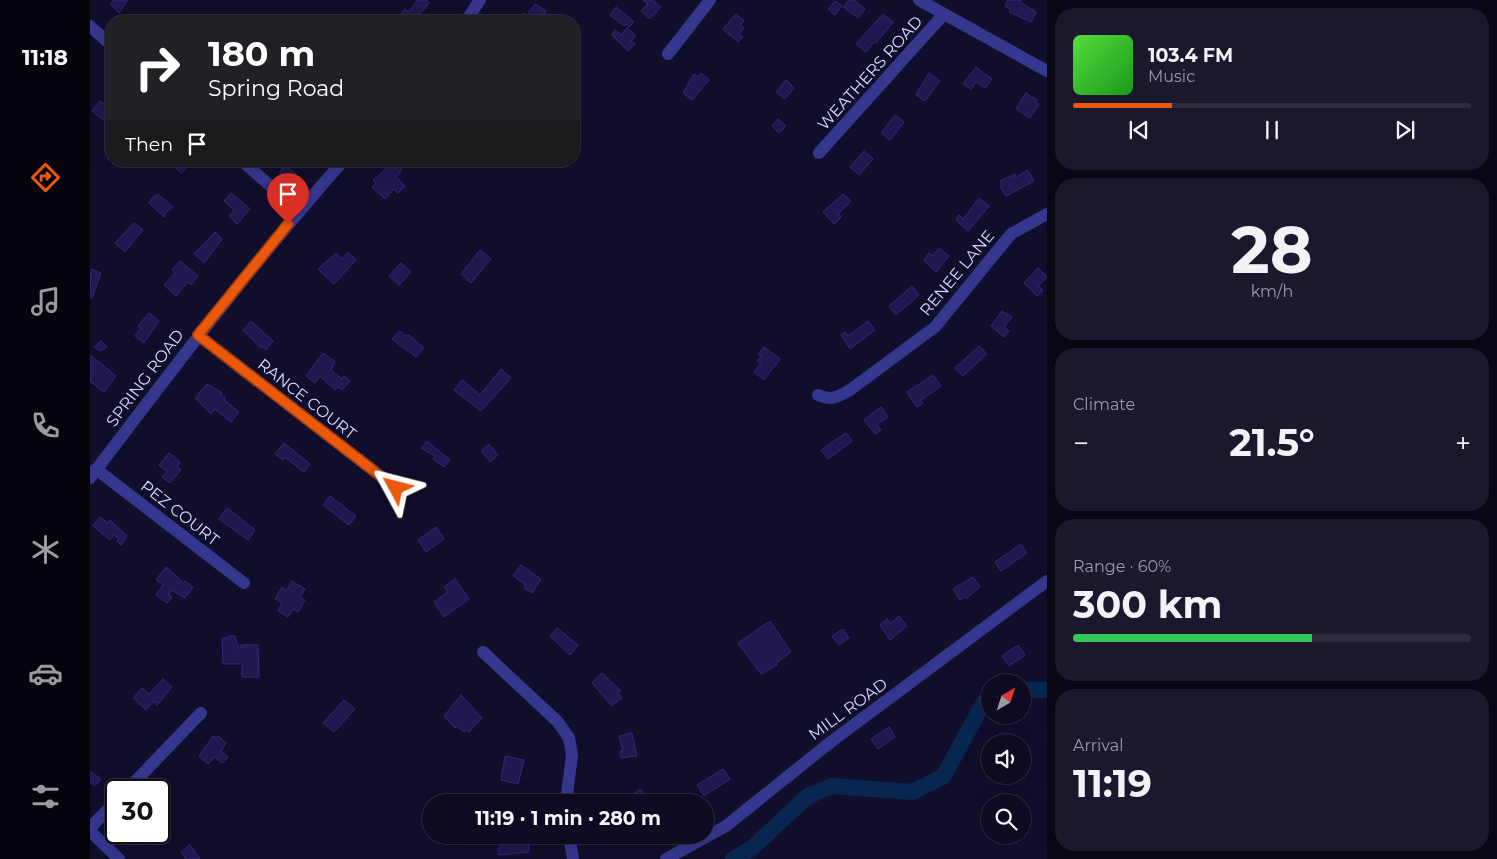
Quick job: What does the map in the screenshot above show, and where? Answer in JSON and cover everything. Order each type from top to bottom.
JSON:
[{"type":"street","points":[[470,15],[480,0]]},
{"type":"street","points":[[668,54],[710,0]]},
{"type":"street","points":[[919,0],[1047,71]]},
{"type":"street","name":"WEATHERS ROAD","points":[[819,153],[944,14]]},
{"type":"street","points":[[90,26],[105,40]]},
{"type":"street","points":[[249,167],[299,211]]},
{"type":"street","name":"SPRING ROAD","points":[[93,474],[198,335],[299,211],[338,167]]},
{"type":"street","name":"RENEE LANE","points":[[818,396],[827,399],[836,398],[935,326],[1011,234],[1047,214]]},
{"type":"street","name":"RANCE COURT","points":[[198,335],[396,488]]},
{"type":"street","name":"PEZ COURT","points":[[93,474],[244,583]]},
{"type":"street","name":"MILL ROAD","points":[[666,859],[726,826],[818,751],[1047,581]]},
{"type":"street","points":[[483,652],[558,722],[569,738],[572,755],[567,794]]},
{"type":"street","points":[[138,779],[201,713]]},
{"type":"street","points":[[105,813],[90,830],[119,859]]},
{"type":"street","points":[[570,844],[573,859]]},
{"type":"building","points":[[114,0],[127,0],[119,13],[110,4]]},
{"type":"building","points":[[418,0],[426,0],[429,3],[419,15],[401,14],[405,9],[408,12]]},
{"type":"building","points":[[643,0],[653,0],[661,7],[650,19],[641,11],[648,4]]},
{"type":"building","points":[[849,0],[854,0],[865,9],[858,18],[843,7]]},
{"type":"building","points":[[1008,0],[1021,0],[1020,2],[1036,12],[1031,22],[1009,12],[1011,10],[1005,6]]},
{"type":"building","points":[[835,1],[842,6],[835,15],[828,9]]},
{"type":"building","points":[[535,4],[546,11],[543,15],[527,15]]},
{"type":"building","points":[[616,7],[634,22],[629,27],[626,24],[624,26],[610,15]]},
{"type":"building","points":[[736,14],[744,21],[740,25],[744,28],[739,34],[743,37],[738,42],[723,29]]},
{"type":"building","points":[[883,14],[893,22],[866,52],[856,44]]},
{"type":"building","points":[[627,28],[636,36],[631,41],[635,44],[628,51],[612,35],[615,30],[621,35]]},
{"type":"building","points":[[976,67],[992,79],[985,88],[976,82],[971,89],[963,84]]},
{"type":"building","points":[[701,73],[709,80],[692,100],[683,93],[694,74],[698,77]]},
{"type":"building","points":[[929,73],[940,81],[925,101],[916,95]]},
{"type":"building","points":[[786,80],[794,88],[785,99],[776,92]]},
{"type":"building","points":[[1026,93],[1037,100],[1036,102],[1039,104],[1030,118],[1016,109]]},
{"type":"building","points":[[100,101],[105,105],[105,121],[92,111]]},
{"type":"building","points":[[895,115],[904,122],[890,140],[881,133]]},
{"type":"building","points":[[778,119],[786,126],[779,133],[772,126]]},
{"type":"building","points":[[864,151],[873,159],[859,175],[850,167]]},
{"type":"building","points":[[174,167],[187,167],[182,173]]},
{"type":"building","points":[[284,167],[287,167],[297,175],[291,181],[280,172]]},
{"type":"building","points":[[388,167],[399,167],[402,170],[396,177],[405,186],[398,193],[394,189],[385,199],[372,187],[376,183],[373,180]]},
{"type":"building","points":[[1028,170],[1034,181],[1006,196],[1000,186],[1002,185],[1000,181],[1015,174],[1016,177]]},
{"type":"building","points":[[231,193],[250,209],[237,224],[229,216],[234,210],[224,201]]},
{"type":"building","points":[[158,194],[173,207],[167,211],[164,217],[149,203]]},
{"type":"building","points":[[843,194],[851,201],[838,214],[841,217],[834,224],[823,212]]},
{"type":"building","points":[[979,198],[989,206],[968,231],[956,220],[959,215],[963,219]]},
{"type":"building","points":[[134,223],[143,230],[125,252],[115,243]]},
{"type":"building","points":[[215,232],[222,239],[204,263],[194,254]]},
{"type":"building","points":[[939,248],[949,256],[936,272],[924,260],[929,253],[933,256]]},
{"type":"building","points":[[480,250],[491,259],[471,283],[461,274]]},
{"type":"building","points":[[348,252],[356,260],[334,284],[318,269],[336,253],[342,259]]},
{"type":"building","points":[[180,261],[198,276],[191,285],[188,282],[176,296],[164,285],[175,273],[172,270]]},
{"type":"building","points":[[401,263],[411,272],[399,285],[389,276]]},
{"type":"building","points":[[1038,268],[1047,277],[1038,286],[1043,290],[1037,296],[1024,283]]},
{"type":"building","points":[[91,269],[101,273],[92,298],[90,297]]},
{"type":"building","points":[[912,286],[919,295],[896,315],[889,306]]},
{"type":"building","points":[[1002,311],[1012,317],[1004,327],[1009,331],[1004,337],[991,326]]},
{"type":"building","points":[[149,313],[159,321],[144,343],[135,336],[141,328],[138,326]]},
{"type":"building","points":[[251,321],[273,341],[266,350],[262,346],[261,348],[243,330]]},
{"type":"building","points":[[868,321],[875,330],[850,349],[841,335],[845,332],[848,336]]},
{"type":"building","points":[[400,331],[406,336],[409,335],[424,348],[416,357],[392,339]]},
{"type":"building","points":[[101,341],[107,347],[100,351],[94,347]]},
{"type":"building","points":[[979,346],[987,354],[963,376],[955,368]]},
{"type":"building","points":[[764,347],[780,359],[764,380],[754,372],[761,363],[757,361],[761,356],[758,354]]},
{"type":"building","points":[[323,353],[335,362],[331,370],[342,379],[344,376],[350,381],[342,390],[338,387],[335,390],[320,376],[315,383],[306,376]]},
{"type":"building","points":[[90,355],[116,376],[104,392],[90,381]]},
{"type":"building","points":[[501,369],[511,378],[481,411],[454,390],[462,380],[480,395]]},
{"type":"building","points":[[933,375],[941,386],[921,400],[923,403],[917,407],[907,392]]},
{"type":"building","points":[[207,384],[222,393],[220,394],[225,398],[224,400],[239,412],[231,422],[215,409],[211,414],[195,398]]},
{"type":"building","points":[[881,407],[888,417],[877,424],[881,430],[875,434],[864,420]]},
{"type":"building","points":[[846,433],[852,441],[828,459],[821,450]]},
{"type":"building","points":[[427,441],[450,460],[444,467],[433,459],[435,456],[421,448]]},
{"type":"building","points":[[284,443],[310,464],[304,472],[285,457],[283,460],[275,454]]},
{"type":"building","points":[[489,444],[498,455],[490,462],[481,451]]},
{"type":"building","points":[[169,453],[180,462],[177,466],[181,470],[170,483],[162,477],[167,471],[159,465]]},
{"type":"building","points":[[330,496],[356,516],[349,525],[323,505]]},
{"type":"building","points":[[227,508],[255,530],[248,540],[219,519]]},
{"type":"building","points":[[100,517],[108,523],[110,520],[127,536],[121,545],[117,541],[119,539],[114,535],[110,540],[93,526]]},
{"type":"building","points":[[436,527],[444,539],[426,552],[418,540]]},
{"type":"building","points":[[1021,544],[1027,553],[1001,571],[995,562]]},
{"type":"building","points":[[521,565],[541,579],[532,593],[524,588],[526,585],[513,576]]},
{"type":"building","points":[[166,567],[184,583],[185,581],[193,587],[185,598],[171,590],[168,594],[172,597],[167,603],[156,595],[163,585],[156,580]]},
{"type":"building","points":[[973,577],[980,587],[967,598],[965,597],[960,600],[953,589]]},
{"type":"building","points":[[455,579],[469,599],[444,617],[434,602],[448,592],[444,587]]},
{"type":"building","points":[[292,581],[305,589],[300,597],[305,600],[298,612],[293,609],[288,617],[278,611],[282,603],[275,599],[282,587],[287,590]]},
{"type":"building","points":[[899,616],[907,626],[890,640],[880,625],[887,619],[891,623]]},
{"type":"building","points":[[770,621],[791,652],[776,663],[777,665],[761,674],[738,643]]},
{"type":"building","points":[[557,628],[578,645],[570,655],[550,636]]},
{"type":"building","points":[[843,629],[849,638],[839,645],[832,636]]},
{"type":"building","points":[[229,636],[235,636],[239,646],[237,648],[241,648],[241,645],[258,645],[259,677],[242,677],[242,664],[223,664],[222,638],[229,638]]},
{"type":"building","points":[[1018,645],[1025,655],[1009,666],[1002,656]]},
{"type":"building","points":[[602,673],[621,691],[618,693],[622,698],[612,706],[592,683]]},
{"type":"building","points":[[163,679],[172,687],[157,705],[154,701],[146,710],[133,698],[142,688],[149,694]]},
{"type":"building","points":[[461,695],[482,718],[469,732],[466,730],[464,732],[457,726],[455,728],[444,716]]},
{"type":"building","points":[[344,700],[355,709],[334,732],[323,723]]},
{"type":"building","points":[[889,727],[895,737],[878,749],[871,739]]},
{"type":"building","points":[[632,733],[637,756],[621,758],[620,751],[623,751],[619,736]]},
{"type":"building","points":[[213,736],[216,738],[218,736],[226,743],[221,751],[228,757],[222,763],[215,757],[208,764],[199,756]]},
{"type":"building","points":[[505,756],[524,760],[518,784],[501,780]]},
{"type":"building","points":[[723,769],[730,779],[707,794],[703,794],[697,785]]},
{"type":"building","points":[[90,771],[101,779],[95,786],[90,782]]},
{"type":"building","points":[[641,789],[644,794],[634,794]]},
{"type":"building","points":[[502,844],[528,844],[529,852],[499,855],[498,850]]},
{"type":"building","points":[[190,845],[200,859],[186,859],[181,852]]},
{"type":"waterway","points":[[1031,690],[1047,690]]},
{"type":"waterway","points":[[733,859],[751,849],[808,796],[832,786],[912,792],[943,777],[981,707]]},
{"type":"route","points":[[288,224],[198,335],[396,488]]}]
